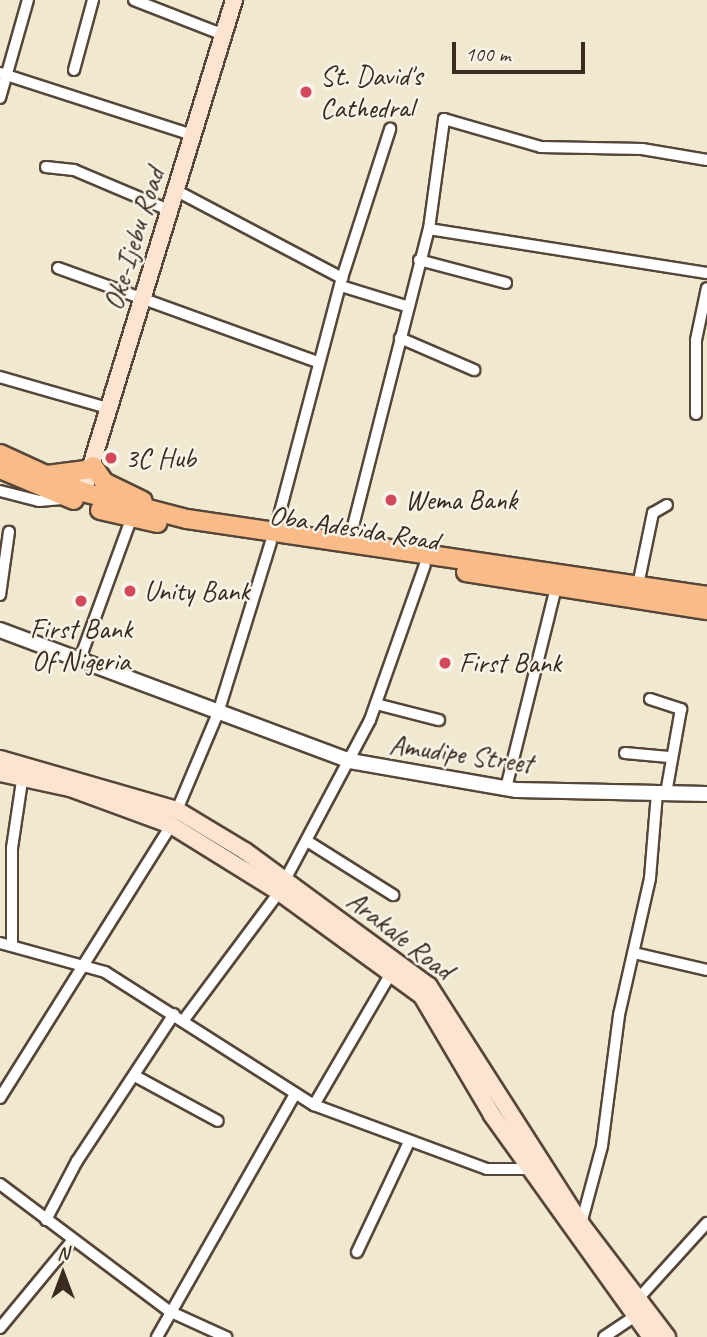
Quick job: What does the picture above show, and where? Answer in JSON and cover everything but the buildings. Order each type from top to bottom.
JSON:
[{"type":"main road","name":"Oke-Ijebu Road","points":[[76,495],[93,468],[234,0]]},
{"type":"main road","points":[[0,454],[46,475],[76,495]]},
{"type":"main road","name":"Oba Adesida Road","points":[[0,468],[76,495],[131,519],[349,542],[636,592],[707,610]]},
{"type":"main road","points":[[46,475],[93,468],[104,482],[161,513]]},
{"type":"main road","name":"Oba Adesida Road","points":[[76,495],[273,536],[556,587],[707,596]]},
{"type":"main road","name":"Arakale Road","points":[[0,759],[23,771],[174,818],[282,886],[429,986],[537,1168],[667,1337]]},
{"type":"main road","name":"Arakale Road","points":[[0,773],[23,771]]},
{"type":"main road","name":"Arakale Road","points":[[282,886],[434,1009],[651,1337]]},
{"type":"street","points":[[0,98],[2,73],[28,0]]},
{"type":"street","points":[[74,70],[93,0]]},
{"type":"street","points":[[134,0],[224,35]]},
{"type":"street","points":[[2,73],[192,135]]},
{"type":"street","points":[[349,542],[406,306],[429,229],[444,119],[541,147],[642,149],[707,160]]},
{"type":"street","points":[[0,1098],[174,818],[218,713],[273,536],[341,282],[390,129]]},
{"type":"street","points":[[47,167],[74,170],[171,211]]},
{"type":"street","points":[[177,191],[341,282],[406,306]]},
{"type":"street","points":[[429,229],[707,273]]},
{"type":"street","points":[[419,260],[506,283]]},
{"type":"street","points":[[58,268],[145,296],[318,362]]},
{"type":"street","points":[[696,414],[696,340],[707,288]]},
{"type":"street","points":[[400,338],[474,370]]},
{"type":"street","points":[[0,377],[111,409]]},
{"type":"street","points":[[0,491],[39,501],[76,495]]},
{"type":"street","points":[[636,592],[653,513],[667,505]]},
{"type":"street","points":[[81,656],[131,519]]},
{"type":"street","points":[[0,595],[9,532]]},
{"type":"street","points":[[46,1220],[77,1160],[135,1076],[282,886],[350,761],[376,704],[425,565]]},
{"type":"street","points":[[506,788],[556,587]]},
{"type":"street","name":"Amudipe Street","points":[[0,630],[81,656],[218,713],[350,761],[506,788],[707,794]]},
{"type":"street","points":[[581,1224],[602,1146],[619,1015],[650,878],[661,793],[680,707],[650,699]]},
{"type":"street","points":[[376,704],[439,720]]},
{"type":"street","points":[[625,754],[669,757]]},
{"type":"street","points":[[12,945],[13,832],[23,771]]},
{"type":"street","points":[[0,830],[13,832]]},
{"type":"street","points":[[307,841],[393,895]]},
{"type":"street","points":[[0,943],[84,962],[179,1018],[294,1096],[314,1105],[487,1169],[537,1168]]},
{"type":"street","points":[[634,953],[707,970]]},
{"type":"street","points":[[314,1105],[391,974]]},
{"type":"street","points":[[135,1076],[218,1121]]},
{"type":"street","points":[[157,1337],[169,1311],[294,1096]]},
{"type":"street","points":[[357,1252],[409,1142]]},
{"type":"street","points":[[0,1184],[72,1241],[169,1311],[226,1337]]},
{"type":"street","points":[[638,1299],[707,1223]]},
{"type":"street","points":[[0,1328],[72,1241]]},
{"type":"street","points":[[604,1337],[635,1316]]},
{"type":"place","name":"St. David's Cathedral","points":[[306,92]]},
{"type":"place","name":"3C Hub","points":[[111,458]]},
{"type":"place","name":"Wema Bank","points":[[391,500]]},
{"type":"place","name":"Unity Bank","points":[[130,591]]},
{"type":"place","name":"First Bank Of Nigeria","points":[[81,601]]},
{"type":"place","name":"First Bank","points":[[445,663]]}]
